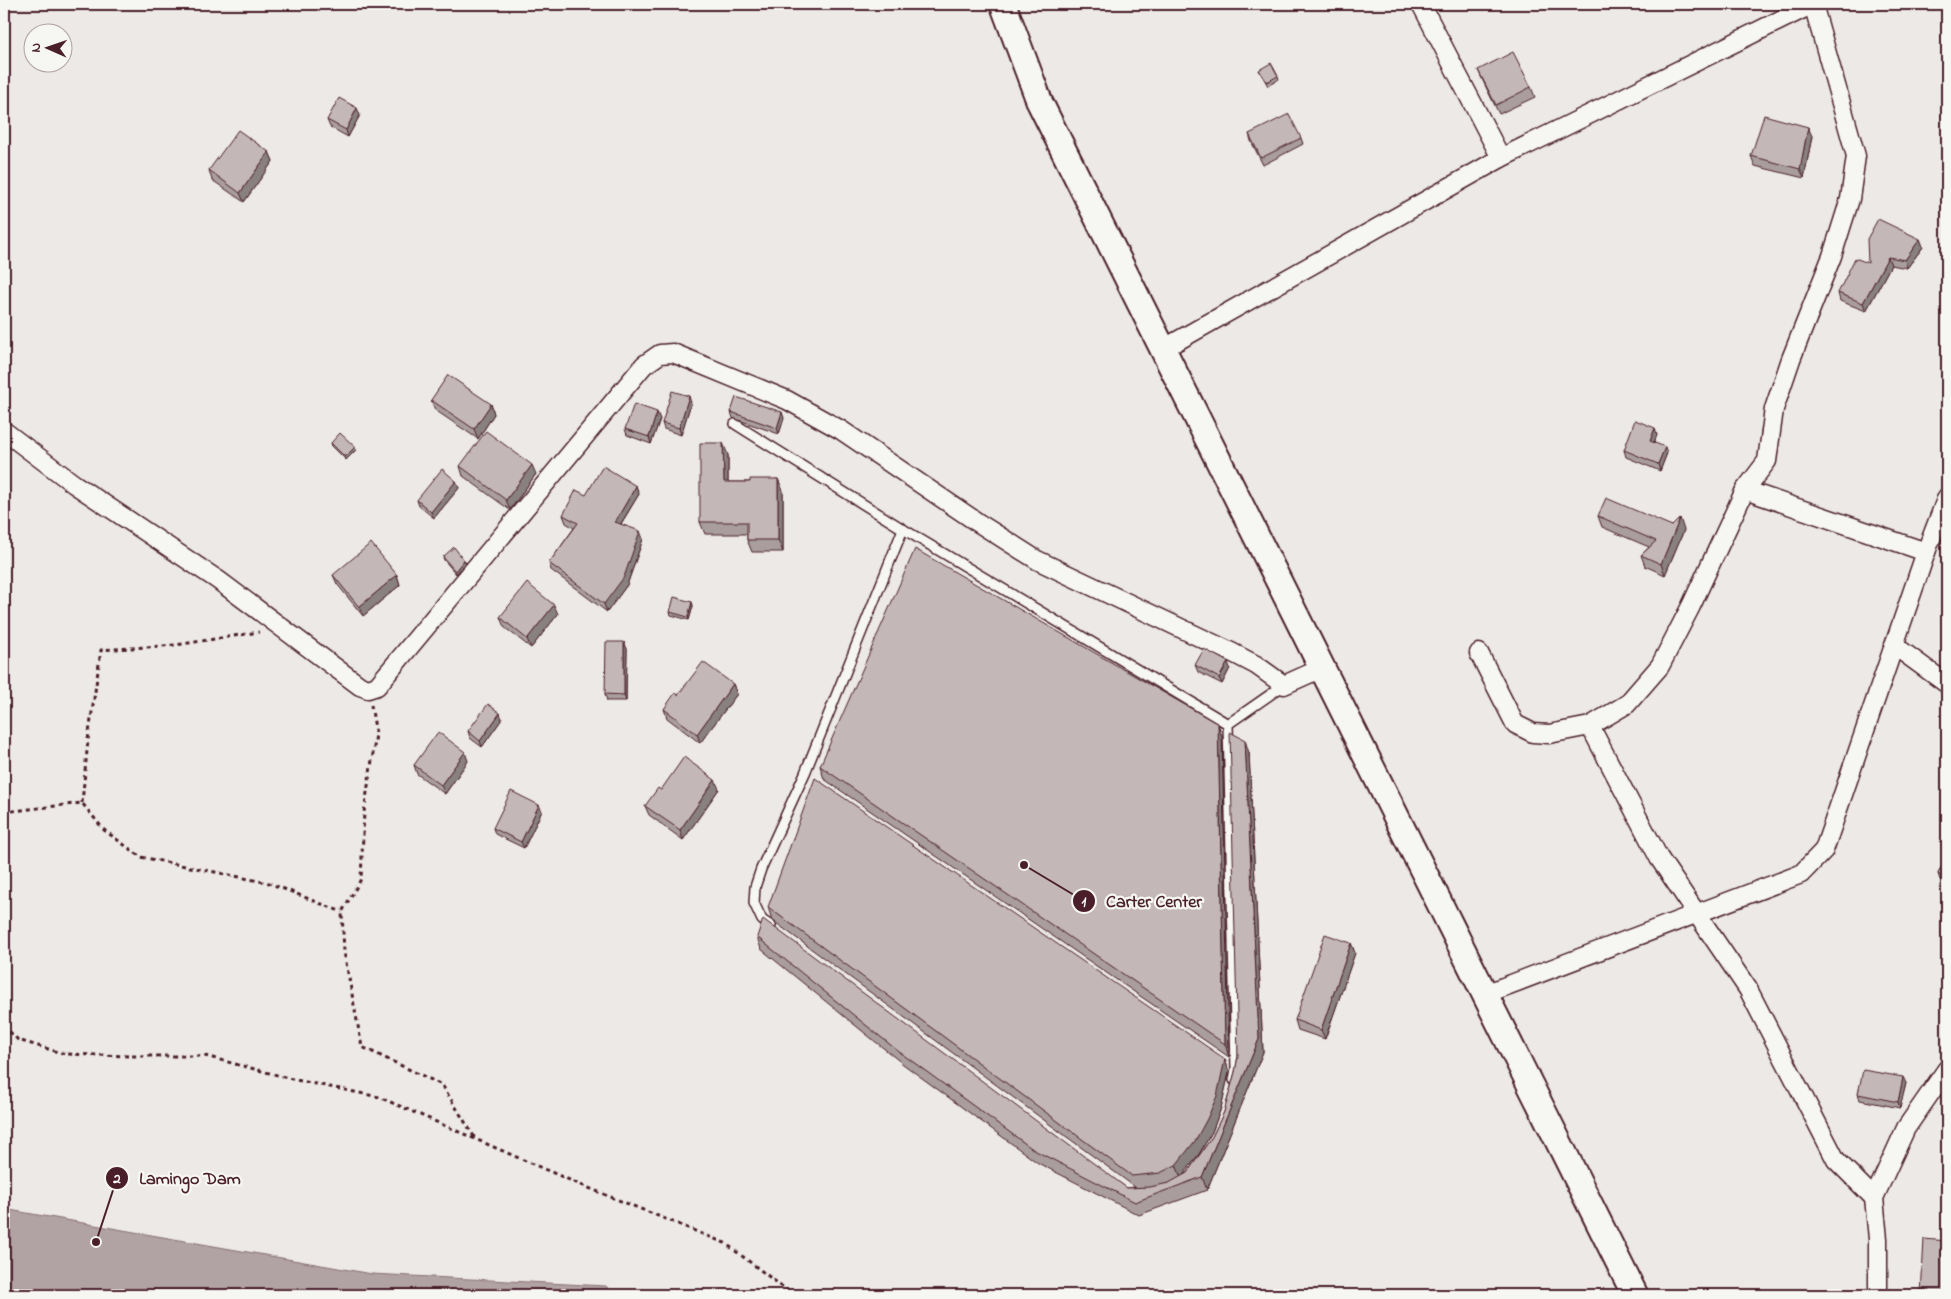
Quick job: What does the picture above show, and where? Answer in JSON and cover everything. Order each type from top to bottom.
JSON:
[{"type":"main road","points":[[1003,4],[1040,103],[1634,1295]]},
{"type":"street","points":[[1421,4],[1501,158]]},
{"type":"street","points":[[1163,349],[1501,158],[1813,4],[1856,156],[1850,199],[1832,256],[1791,359],[1774,408],[1767,461],[1745,490],[1691,606],[1660,666],[1627,704],[1590,726],[1549,734],[1533,733],[1515,724],[1479,653]]},
{"type":"street","points":[[4,431],[74,484],[218,580],[360,686],[368,689],[377,686],[644,365],[660,354],[673,352],[787,400],[810,412],[841,430],[1037,560],[1233,653],[1256,665],[1284,685],[1322,668]]},
{"type":"street","points":[[1745,490],[1926,552]]},
{"type":"street","points":[[1484,994],[1801,874],[1824,850],[1926,552],[1947,497]]},
{"type":"street","points":[[1895,646],[1947,684]]},
{"type":"street","points":[[1590,726],[1659,858],[1748,989],[1836,1160],[1874,1198]]},
{"type":"street","points":[[1878,1295],[1878,1239],[1874,1198],[1906,1128],[1947,1068]]},
{"type":"lane","points":[[735,424],[903,529],[1228,724]]},
{"type":"lane","points":[[778,931],[762,920],[754,903],[755,887],[761,869],[805,774],[903,529]]},
{"type":"lane","points":[[1228,724],[1284,685]]},
{"type":"lane","points":[[1228,724],[1236,1070],[1233,1088]]},
{"type":"lane","points":[[805,774],[814,779]]},
{"type":"lane","points":[[1228,1064],[1236,1070]]},
{"type":"path","points":[[283,628],[176,645],[101,650],[88,740],[82,803],[104,830],[141,857],[269,883],[342,912]]},
{"type":"path","points":[[368,689],[376,734],[364,812],[361,879],[342,912],[344,952],[362,1047],[442,1085],[475,1138]]},
{"type":"path","points":[[4,812],[82,803]]},
{"type":"path","points":[[4,1026],[18,1040],[64,1054],[205,1056],[296,1080],[379,1097],[574,1182],[725,1243],[793,1295]]},
{"type":"shaded area","points":[[4,1209],[372,1274],[606,1286],[614,1295],[4,1295]]},
{"type":"building","points":[[1513,52],[1531,87],[1496,105],[1478,70]]},
{"type":"building","points":[[1271,63],[1278,76],[1267,82],[1259,70]]},
{"type":"building","points":[[339,98],[357,108],[346,130],[327,120]]},
{"type":"building","points":[[1289,114],[1301,138],[1261,158],[1249,134]]},
{"type":"building","points":[[1764,115],[1808,127],[1800,169],[1751,156]]},
{"type":"building","points":[[238,130],[269,152],[240,193],[209,170]]},
{"type":"building","points":[[1878,219],[1920,239],[1905,260],[1888,257],[1863,303],[1838,293],[1855,258],[1868,263],[1867,239]]},
{"type":"building","points":[[448,375],[491,404],[474,429],[431,400]]},
{"type":"building","points":[[672,391],[689,396],[679,428],[662,423]]},
{"type":"building","points":[[736,397],[782,412],[777,428],[731,412]]},
{"type":"building","points":[[634,404],[657,412],[649,437],[625,429]]},
{"type":"building","points":[[1635,420],[1655,428],[1650,441],[1665,447],[1658,464],[1624,450]]},
{"type":"building","points":[[486,431],[532,465],[506,500],[460,466]]},
{"type":"building","points":[[340,433],[355,447],[345,457],[331,443]]},
{"type":"building","points":[[700,443],[723,443],[724,482],[750,482],[750,479],[778,479],[778,540],[747,540],[747,522],[700,522]]},
{"type":"building","points":[[603,466],[636,486],[615,522],[640,531],[624,577],[604,604],[549,563],[578,523],[563,515],[576,490],[586,495]]},
{"type":"building","points":[[442,469],[456,481],[431,512],[417,500]]},
{"type":"building","points":[[1606,498],[1672,526],[1680,518],[1661,564],[1641,555],[1656,541],[1598,516]]},
{"type":"building","points":[[371,543],[397,575],[359,607],[333,575]]},
{"type":"building","points":[[454,547],[464,560],[455,571],[443,557]]},
{"type":"building","points":[[915,549],[1218,724],[1225,1044],[820,766]]},
{"type":"building","points":[[527,583],[554,605],[527,639],[500,617]]},
{"type":"building","points":[[674,597],[692,602],[688,617],[670,612]]},
{"type":"building","points":[[606,642],[624,642],[624,695],[605,694]]},
{"type":"building","points":[[1204,649],[1228,662],[1219,678],[1195,665]]},
{"type":"building","points":[[703,662],[733,684],[697,734],[664,709],[675,693],[678,695]]},
{"type":"building","points":[[488,704],[500,713],[480,741],[468,731]]},
{"type":"building","points":[[438,732],[465,752],[441,785],[414,765]]},
{"type":"building","points":[[1230,732],[1245,740],[1259,1039],[1202,1177],[1135,1202],[1034,1150],[898,1051],[757,937],[763,919],[1127,1188],[1150,1187],[1169,1183],[1187,1173],[1212,1137],[1224,1112],[1238,1056]]},
{"type":"building","points":[[684,757],[715,780],[680,830],[645,806],[658,788],[661,790]]},
{"type":"building","points":[[815,778],[1225,1059],[1217,1096],[1207,1119],[1195,1141],[1176,1165],[1160,1173],[1132,1176],[768,907]]},
{"type":"building","points":[[511,791],[539,805],[521,842],[493,828]]},
{"type":"building","points":[[1947,856],[1947,880],[1938,874]]},
{"type":"building","points":[[1325,934],[1351,943],[1321,1030],[1295,1020]]},
{"type":"building","points":[[1863,1070],[1903,1077],[1898,1102],[1858,1094]]},
{"type":"building","points":[[1924,1239],[1947,1241],[1945,1295],[1921,1295]]},
{"type":"place","name":"Carter Center","points":[[1024,865]]},
{"type":"place","name":"Lamingo Dam","points":[[96,1242]]}]
